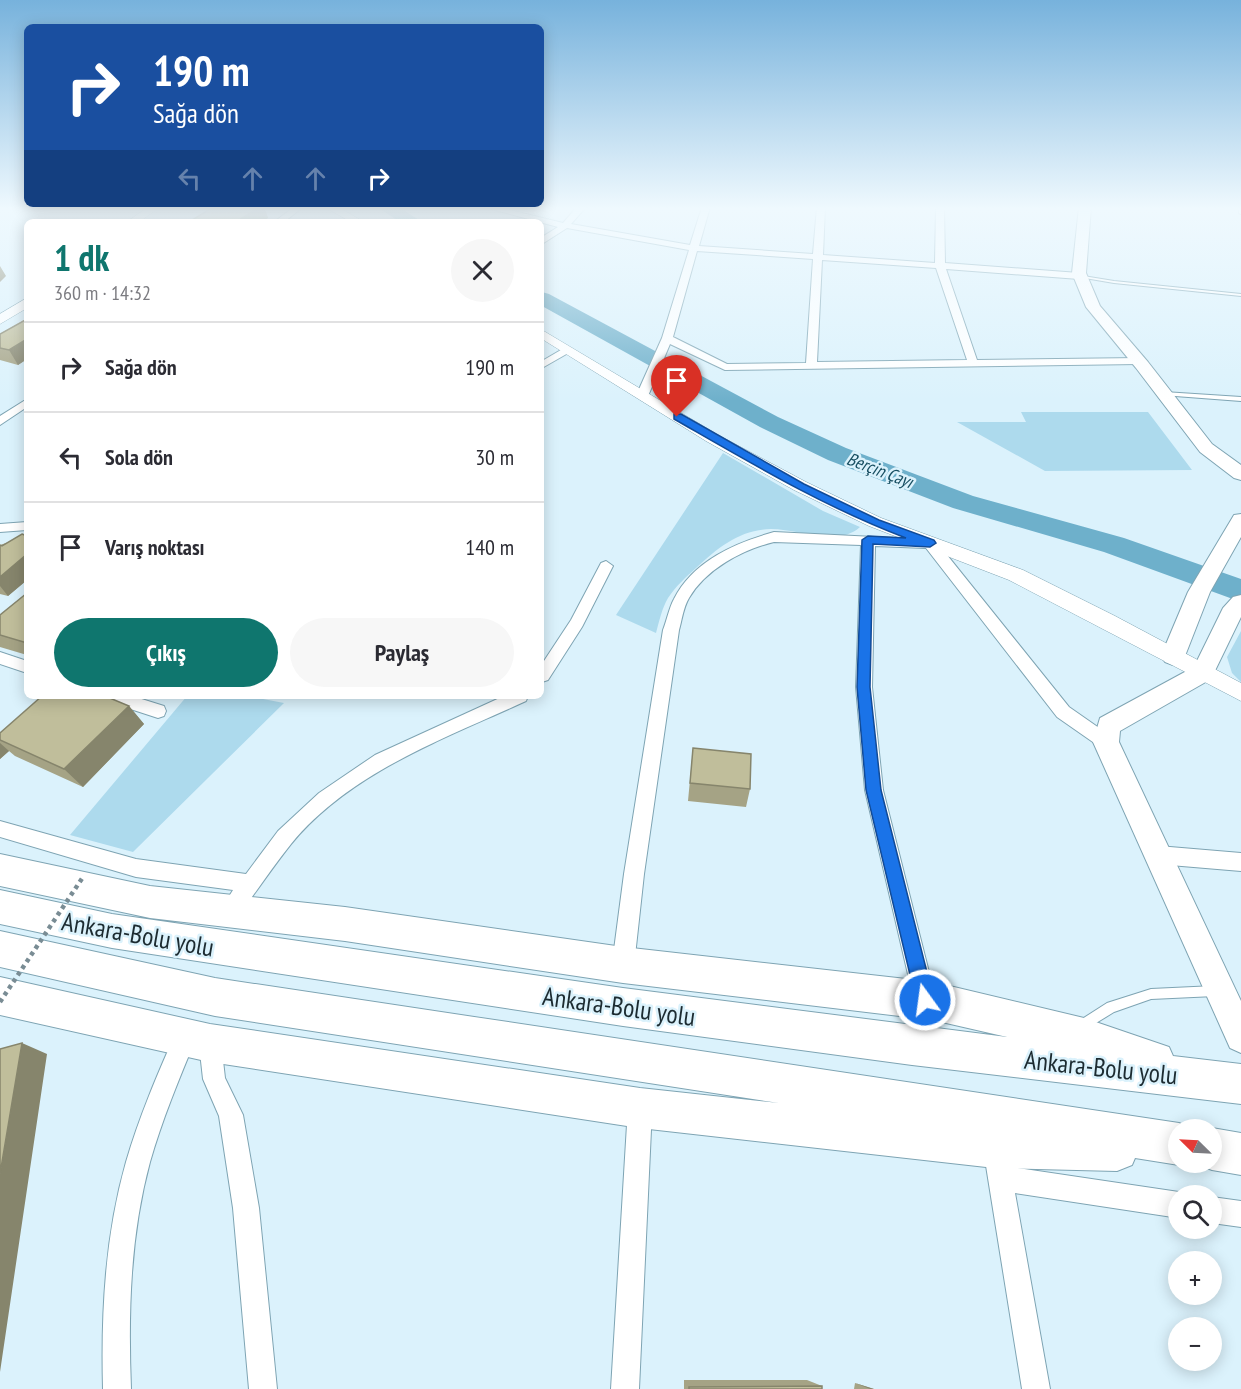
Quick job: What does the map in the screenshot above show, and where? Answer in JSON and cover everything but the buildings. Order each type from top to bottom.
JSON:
[{"type":"highway","points":[[0,870],[150,902],[239,897],[345,924],[623,964],[925,1000],[1069,1034],[1205,1079]]},
{"type":"highway","name":"Ankara-Bolu yolu","points":[[0,907],[112,932],[612,1006],[912,1046],[1241,1084]]},
{"type":"highway","name":"Ankara-Bolu yolu","points":[[0,949],[214,998],[1168,1142]]},
{"type":"highway","points":[[0,996],[197,1040],[997,1163],[1168,1152]]},
{"type":"main road","points":[[1079,272],[1093,307],[1206,448],[1241,474]]},
{"type":"main road","points":[[1173,656],[1199,592],[1241,520]]},
{"type":"main road","points":[[1236,608],[1203,673],[1109,725],[1106,741],[1158,855],[1230,991],[1241,1037]]},
{"type":"street","points":[[643,393],[666,340],[687,272]]},
{"type":"street","points":[[811,366],[817,272]]},
{"type":"street","points":[[942,272],[973,363]]},
{"type":"street","points":[[1021,272],[1079,276]]},
{"type":"street","points":[[0,320],[24,304]]},
{"type":"street","points":[[544,335],[800,486],[875,522],[1016,575],[1241,693]]},
{"type":"street","points":[[666,340],[725,367],[1138,361]]},
{"type":"street","points":[[544,364],[566,350]]},
{"type":"street","points":[[0,421],[24,404]]},
{"type":"street","points":[[0,528],[24,526]]},
{"type":"street","points":[[623,964],[634,874],[671,630],[682,596],[696,579],[718,561],[749,542],[774,537],[930,543],[1063,712],[1106,741]]},
{"type":"street","points":[[868,540],[864,687],[874,790],[925,1000]]},
{"type":"street","points":[[544,673],[577,623],[606,566]]},
{"type":"street","points":[[0,658],[24,666]]},
{"type":"street","points":[[121,699],[158,711]]},
{"type":"street","points":[[0,829],[239,897],[285,837],[325,799],[381,760],[513,699]]},
{"type":"street","points":[[1158,855],[1241,862]]},
{"type":"street","points":[[117,1389],[116,1311],[128,1205],[143,1148],[162,1093],[197,1040]]},
{"type":"street","points":[[197,1040],[231,1115],[246,1208],[263,1389]]},
{"type":"street","points":[[625,1389],[640,1108]]},
{"type":"street","points":[[1036,1389],[997,1163],[1168,1202]]},
{"type":"street","points":[[1222,1211],[1241,1214]]},
{"type":"lane","points":[[1079,276],[1114,282],[1241,295]]},
{"type":"lane","points":[[1164,394],[1241,399]]},
{"type":"lane","points":[[1069,1034],[1111,1006],[1151,994],[1230,991]]},
{"type":"path","points":[[0,1002],[83,877]]},
{"type":"shaded area","points":[[1021,412],[1148,412],[1192,470],[1045,471],[957,422],[1026,422]]},
{"type":"shaded area","points":[[723,453],[823,511],[860,527],[841,536],[771,529],[739,536],[705,560],[671,594],[656,633],[616,615]]},
{"type":"shaded area","points":[[1241,631],[1241,682],[1232,673],[1227,657]]},
{"type":"shaded area","points":[[184,699],[263,699],[284,703],[133,852],[70,835]]},
{"type":"waterway","name":"Berçin Çayı","points":[[544,299],[769,422],[837,454],[963,502],[1114,545],[1241,591]]},
{"type":"route","points":[[677,417],[800,486],[875,522],[930,543],[868,540],[864,687],[874,790],[925,1000]]}]
